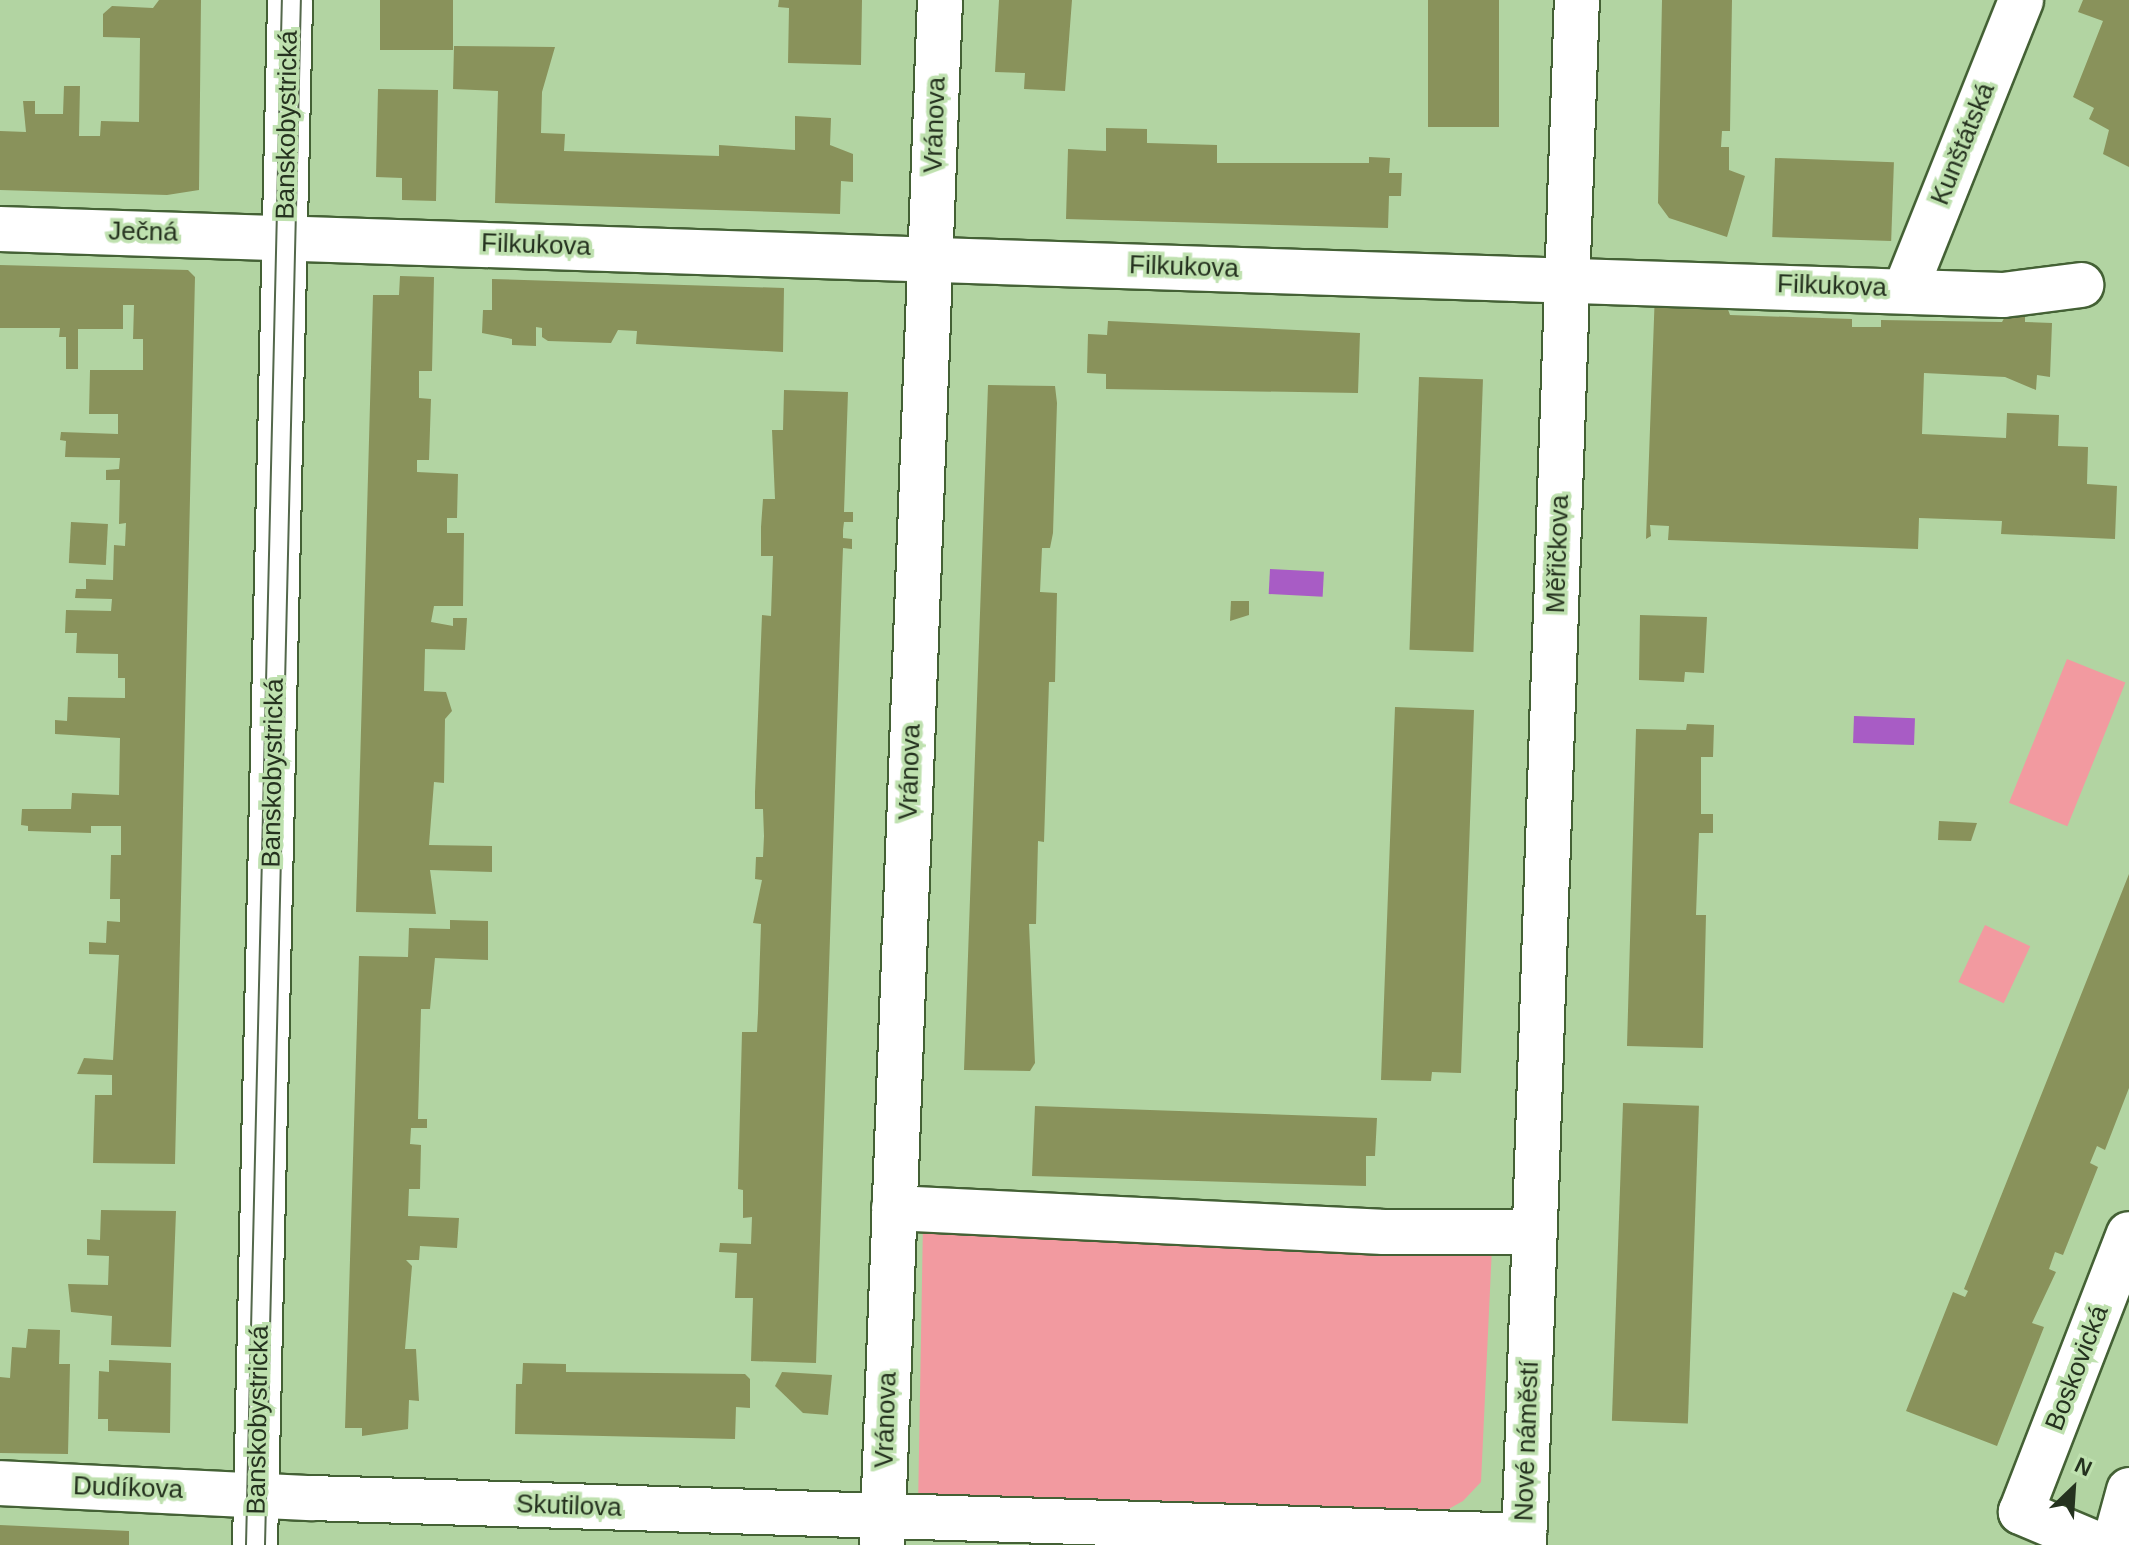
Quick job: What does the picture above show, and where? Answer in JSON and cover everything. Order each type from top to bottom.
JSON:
[{"type":"street","name":"Banskobystrická","points":[[255,1545],[290,0]]},
{"type":"street","name":"Vránova","points":[[882,1531],[940,0]]},
{"type":"street","name":"Měřičkova","points":[[1539,1107],[1577,0]]},
{"type":"street","name":"Kunštátská","points":[[1906,288],[2021,0]]},
{"type":"street","name":"Ječná","points":[[0,229],[286,236]]},
{"type":"street","name":"Filkukova","points":[[286,236],[1906,288],[2003,295],[2081,285]]},
{"type":"street","name":"Nové náměstí","points":[[882,1531],[1524,1540],[1539,1107]]},
{"type":"street","points":[[894,1208],[1384,1232],[1534,1232]]},
{"type":"street","name":"Boskovická","points":[[2099,1545],[2021,1512],[2129,1234]]},
{"type":"street","name":"Dudíkova","points":[[0,1483],[257,1493]]},
{"type":"street","points":[[2114,1545],[2129,1490]]},
{"type":"street","name":"Skutilova","points":[[257,1493],[882,1531]]},
{"type":"shaded area","points":[[1270,569],[1324,572],[1323,597],[1269,594]]},
{"type":"shaded area","points":[[2067,659],[2125,683],[2067,826],[2009,803]]},
{"type":"shaded area","points":[[1854,716],[1915,718],[1914,745],[1853,743]]},
{"type":"shaded area","points":[[1985,925],[2030,946],[2004,1003],[1958,982]]},
{"type":"shaded area","points":[[923,1223],[1091,1230],[1103,1241],[1384,1251],[1492,1247],[1481,1482],[1463,1501],[1436,1516],[918,1508]]},
{"type":"building","points":[[159,0],[201,0],[199,190],[167,195],[0,190],[0,131],[26,132],[23,101],[35,101],[35,114],[63,114],[64,86],[80,86],[79,136],[100,136],[101,121],[139,122],[140,38],[103,37],[103,14],[112,6],[153,8]]},
{"type":"building","points":[[380,0],[453,0],[453,50],[380,50]]},
{"type":"building","points":[[779,0],[862,0],[861,65],[788,63],[789,8],[778,7]]},
{"type":"building","points":[[999,0],[1072,0],[1065,91],[1024,89],[1025,73],[995,72]]},
{"type":"building","points":[[1428,0],[1499,0],[1499,127],[1428,127]]},
{"type":"building","points":[[1662,0],[1732,0],[1730,131],[1722,131],[1721,147],[1729,147],[1729,170],[1745,176],[1727,237],[1669,218],[1658,203]]},
{"type":"building","points":[[2083,0],[2129,0],[2129,167],[2103,154],[2109,130],[2089,119],[2094,108],[2073,97],[2103,21],[2078,12]]},
{"type":"building","points":[[454,46],[555,47],[542,92],[541,133],[565,134],[564,151],[719,156],[719,145],[795,150],[795,116],[831,118],[830,145],[853,154],[853,182],[841,181],[840,214],[495,203],[498,91],[453,89]]},
{"type":"building","points":[[378,89],[438,90],[436,201],[402,200],[402,178],[376,177]]},
{"type":"building","points":[[1106,128],[1147,129],[1147,143],[1217,145],[1217,163],[1369,163],[1369,157],[1390,158],[1389,173],[1402,173],[1401,196],[1389,196],[1388,228],[1066,219],[1068,149],[1106,151]]},
{"type":"building","points":[[1775,158],[1894,162],[1891,241],[1772,237]]},
{"type":"building","points":[[0,265],[188,270],[195,277],[175,1164],[93,1163],[95,1095],[112,1095],[112,1075],[77,1074],[84,1058],[113,1060],[119,955],[89,954],[89,942],[106,943],[107,921],[120,922],[120,899],[110,899],[111,855],[121,855],[121,826],[91,826],[91,833],[28,831],[28,826],[21,825],[22,809],[71,809],[72,793],[119,795],[120,738],[55,734],[55,720],[67,721],[68,697],[125,698],[125,678],[118,678],[118,654],[76,653],[77,633],[65,633],[66,610],[111,611],[112,599],[75,598],[76,589],[86,589],[86,579],[113,580],[114,545],[125,546],[126,523],[119,524],[120,480],[106,480],[106,470],[119,469],[120,458],[65,457],[66,441],[60,440],[61,432],[118,434],[118,414],[89,414],[90,370],[143,370],[143,339],[133,339],[134,305],[123,305],[123,329],[78,329],[78,369],[66,369],[66,337],[59,337],[60,328],[0,328]]},
{"type":"building","points":[[400,276],[434,277],[432,371],[419,371],[419,398],[431,399],[429,460],[417,460],[417,472],[458,474],[457,518],[447,518],[447,533],[464,533],[463,606],[434,606],[431,622],[453,626],[453,618],[467,618],[465,650],[425,649],[424,691],[446,692],[452,711],[445,719],[444,783],[434,782],[429,845],[492,846],[492,872],[430,870],[436,914],[356,912],[373,295],[399,295]]},
{"type":"building","points":[[492,279],[784,288],[783,352],[636,344],[637,331],[618,330],[611,343],[548,341],[542,337],[542,328],[536,327],[536,346],[512,345],[512,339],[482,333],[483,310],[492,310]]},
{"type":"building","points":[[1655,291],[1723,296],[1730,315],[1852,319],[1852,327],[1881,327],[1881,320],[2002,322],[2007,313],[2025,314],[2025,322],[2052,323],[2050,377],[2037,375],[2036,390],[2005,377],[1924,373],[1922,434],[2006,438],[2007,413],[2059,415],[2058,446],[2088,447],[2087,484],[2117,486],[2115,539],[2001,534],[2002,521],[1919,518],[1918,549],[1668,540],[1669,526],[1650,525],[1651,536],[1646,539]]},
{"type":"building","points":[[1108,321],[1360,333],[1358,393],[1106,389],[1106,374],[1087,373],[1088,334],[1107,335]]},
{"type":"building","points":[[1419,377],[1483,379],[1473,652],[1409,650]]},
{"type":"building","points":[[988,385],[1055,386],[1057,403],[1053,533],[1050,548],[1042,548],[1040,592],[1057,593],[1055,682],[1049,682],[1044,842],[1038,841],[1036,924],[1029,924],[1035,1063],[1030,1071],[964,1070]]},
{"type":"building","points":[[784,390],[848,392],[844,512],[853,512],[853,522],[844,522],[843,530],[843,538],[852,539],[852,549],[843,548],[816,1363],[751,1361],[753,1298],[735,1298],[737,1253],[719,1252],[720,1243],[751,1244],[752,1217],[743,1218],[743,1190],[738,1189],[742,1032],[757,1032],[758,1013],[761,924],[753,923],[762,880],[755,879],[756,857],[763,857],[764,836],[763,809],[755,809],[755,792],[762,615],[771,616],[773,556],[761,556],[761,527],[763,499],[775,499],[772,430],[783,430]]},
{"type":"building","points":[[71,522],[108,524],[106,565],[69,563]]},
{"type":"building","points":[[1231,601],[1249,601],[1249,615],[1230,621]]},
{"type":"building","points":[[1640,615],[1707,617],[1704,673],[1685,672],[1684,682],[1639,680]]},
{"type":"building","points":[[1395,707],[1474,710],[1461,1073],[1432,1072],[1431,1081],[1381,1080]]},
{"type":"building","points":[[1687,724],[1714,725],[1713,757],[1701,757],[1701,814],[1713,814],[1713,833],[1699,833],[1696,915],[1706,915],[1703,1048],[1627,1046],[1636,729],[1686,730]]},
{"type":"building","points":[[1939,821],[1977,823],[1971,841],[1938,840]]},
{"type":"building","points":[[2129,874],[2129,1088],[2105,1150],[2097,1146],[2090,1163],[2098,1167],[2063,1255],[2055,1252],[2049,1269],[2056,1272],[2032,1323],[2044,1327],[1997,1446],[1906,1411],[1953,1292],[1965,1297],[1968,1291],[1964,1289]]},
{"type":"building","points":[[450,920],[488,921],[488,960],[435,958],[430,1009],[421,1009],[418,1119],[427,1119],[427,1128],[411,1128],[410,1144],[421,1145],[420,1189],[409,1189],[408,1216],[459,1218],[457,1248],[420,1246],[419,1260],[406,1260],[412,1266],[405,1349],[416,1349],[419,1401],[409,1400],[408,1429],[362,1436],[362,1428],[345,1428],[359,956],[408,957],[409,928],[450,929]]},
{"type":"building","points":[[1623,1103],[1699,1106],[1688,1423],[1612,1421]]},
{"type":"building","points":[[1035,1106],[1377,1118],[1375,1156],[1366,1156],[1366,1186],[1032,1176]]},
{"type":"building","points":[[101,1210],[176,1211],[171,1347],[111,1345],[112,1316],[71,1312],[68,1284],[108,1285],[109,1256],[87,1255],[87,1239],[100,1240]]},
{"type":"building","points":[[28,1329],[60,1330],[59,1364],[70,1364],[68,1454],[0,1453],[0,1377],[10,1378],[12,1347],[26,1348]]},
{"type":"building","points":[[109,1360],[171,1363],[170,1433],[108,1431],[108,1419],[98,1419],[99,1371],[109,1372]]},
{"type":"building","points":[[523,1363],[566,1364],[566,1372],[745,1374],[750,1379],[750,1408],[736,1407],[735,1439],[515,1434],[516,1384],[522,1384]]},
{"type":"building","points":[[782,1372],[832,1375],[828,1415],[803,1413],[775,1386]]},
{"type":"building","points":[[0,1525],[129,1531],[129,1545],[0,1545]]},
{"type":"tram line","points":[[246,1545],[282,0]]},
{"type":"tram line","points":[[265,1545],[301,0]]}]
